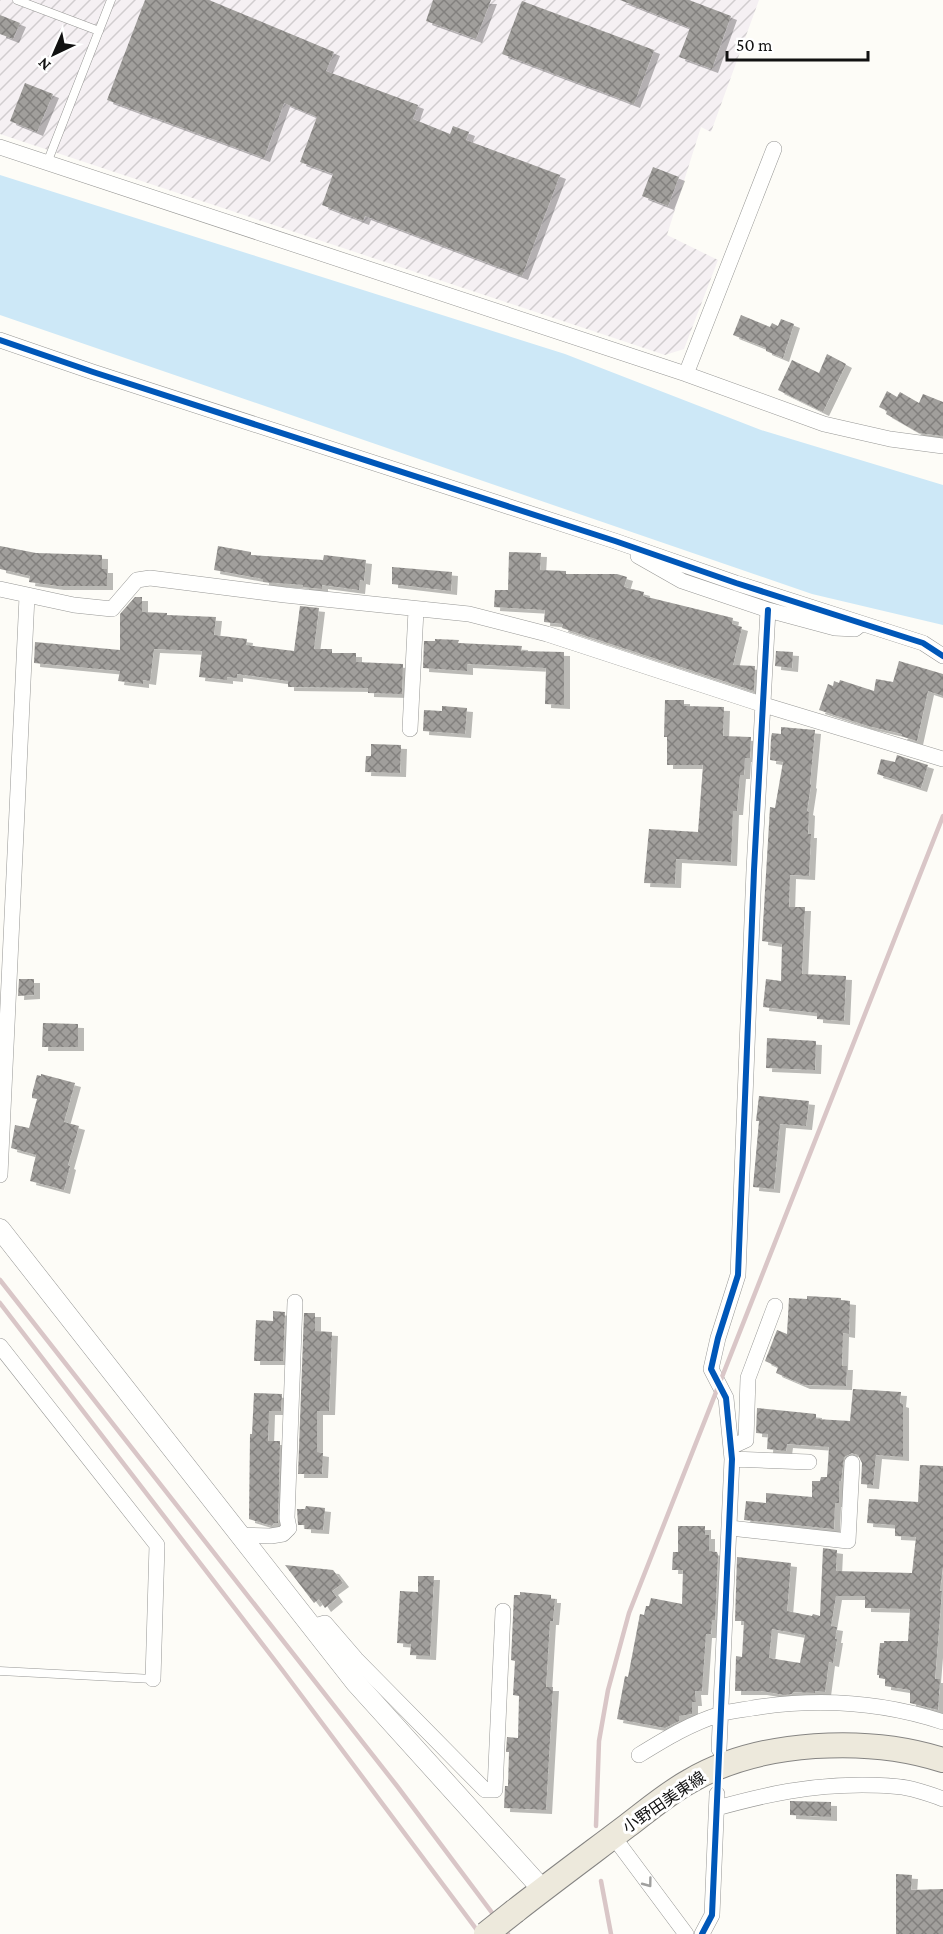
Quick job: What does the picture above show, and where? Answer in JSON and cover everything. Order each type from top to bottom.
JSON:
[{"type":"main road","name":"小野田美東線","points":[[486,1934],[613,1836],[691,1780],[722,1766],[753,1756],[835,1745],[915,1753],[943,1760]]},
{"type":"street","points":[[0,147],[686,374],[824,424],[890,439],[943,446]]},
{"type":"street","points":[[686,374],[774,149]]},
{"type":"street","points":[[0,340],[923,643],[943,656]]},
{"type":"street","points":[[615,541],[682,581],[768,610],[835,627],[855,629],[863,623]]},
{"type":"street","points":[[0,589],[74,605],[112,609],[137,580],[150,578],[416,610],[469,614],[547,634],[764,705],[943,759]]},
{"type":"street","points":[[0,1175],[27,596]]},
{"type":"street","points":[[410,729],[416,610]]},
{"type":"street","points":[[719,1749],[730,1528],[731,1453],[726,1398],[711,1369],[718,1338],[738,1275],[754,870],[768,610]]},
{"type":"street","points":[[0,1229],[356,1683],[543,1890]]},
{"type":"street","points":[[238,1535],[270,1536],[283,1534],[289,1528],[287,1518],[295,1302]]},
{"type":"street","points":[[731,1453],[746,1440],[748,1378],[775,1306]]},
{"type":"street","points":[[0,1346],[157,1545],[153,1679]]},
{"type":"street","points":[[731,1453],[809,1462]]},
{"type":"street","points":[[730,1528],[848,1541],[852,1463]]},
{"type":"street","points":[[312,1627],[325,1623],[356,1659],[485,1790],[495,1790],[503,1611]]},
{"type":"street","points":[[639,1755],[686,1728],[722,1713],[778,1704],[816,1702],[904,1711],[943,1722]]},
{"type":"street","points":[[702,1934],[712,1915],[717,1801],[802,1787],[842,1785],[876,1785],[910,1789],[943,1798]]},
{"type":"street","points":[[613,1836],[686,1934]]},
{"type":"lane","points":[[17,0],[99,31]]},
{"type":"lane","points":[[47,164],[111,0]]},
{"type":"lane","points":[[0,1671],[153,1679]]},
{"type":"shaded area","points":[[0,0],[759,0],[711,132],[701,127],[667,235],[718,260],[684,349],[665,355],[0,134]]},
{"type":"water","points":[[0,175],[565,354],[761,430],[943,485],[943,625],[812,594],[0,315]]},
{"type":"building","points":[[145,0],[209,0],[334,52],[326,71],[418,105],[413,119],[450,134],[453,126],[469,132],[466,140],[560,175],[522,276],[365,216],[363,221],[322,205],[333,174],[300,162],[317,117],[284,103],[264,158],[107,100]]},
{"type":"building","points":[[433,0],[491,0],[476,39],[426,21]]},
{"type":"building","points":[[620,0],[689,0],[731,16],[712,69],[679,57],[690,28]]},
{"type":"building","points":[[522,1],[654,50],[634,104],[502,54]]},
{"type":"building","points":[[0,15],[20,23],[13,39],[0,34]]},
{"type":"building","points":[[25,83],[53,94],[37,132],[10,121]]},
{"type":"building","points":[[653,167],[679,177],[668,206],[642,196]]},
{"type":"building","points":[[741,315],[770,327],[772,323],[778,326],[781,319],[794,324],[783,358],[766,351],[766,348],[733,335]]},
{"type":"building","points":[[827,354],[846,364],[823,412],[778,390],[792,360],[819,373]]},
{"type":"building","points":[[887,391],[897,397],[900,392],[919,403],[923,394],[943,402],[943,436],[919,433],[886,414],[887,411],[879,407]]},
{"type":"building","points":[[0,546],[36,553],[102,555],[102,569],[107,569],[107,586],[58,586],[29,582],[30,576],[0,569]]},
{"type":"building","points":[[218,546],[251,552],[251,555],[323,560],[324,555],[366,560],[364,581],[360,580],[359,590],[322,585],[322,589],[263,582],[263,579],[214,570]]},
{"type":"building","points":[[509,552],[541,553],[540,570],[566,571],[566,574],[617,574],[627,577],[624,587],[644,592],[643,596],[733,618],[732,624],[742,627],[733,665],[755,666],[754,691],[562,628],[563,624],[544,622],[545,610],[494,607],[495,590],[508,590]]},
{"type":"building","points":[[392,567],[452,572],[451,591],[392,584]]},
{"type":"building","points":[[135,597],[142,597],[142,612],[216,617],[214,635],[247,639],[246,645],[294,651],[300,606],[319,608],[314,649],[332,649],[332,653],[356,653],[356,662],[403,664],[402,694],[368,693],[368,688],[288,687],[288,681],[237,674],[237,678],[227,677],[227,680],[199,677],[202,651],[154,649],[150,681],[143,680],[143,684],[118,681],[120,671],[34,663],[35,642],[120,650],[120,614]]},
{"type":"building","points":[[435,639],[459,640],[458,643],[522,646],[521,651],[564,652],[564,705],[545,704],[546,668],[467,664],[467,671],[423,668],[424,641],[435,641]]},
{"type":"building","points":[[776,651],[793,652],[792,668],[775,666]]},
{"type":"building","points":[[899,661],[943,674],[943,696],[928,691],[917,741],[901,736],[902,734],[819,710],[828,684],[833,686],[834,681],[839,683],[840,680],[874,691],[876,679],[893,682]]},
{"type":"building","points":[[665,700],[684,700],[684,706],[724,707],[723,736],[751,737],[750,758],[745,758],[744,775],[740,775],[737,811],[733,811],[731,862],[676,859],[675,884],[644,883],[649,829],[698,832],[703,765],[667,765],[667,737],[664,737]]},
{"type":"building","points":[[442,706],[467,708],[465,734],[423,731],[424,710],[442,711]]},
{"type":"building","points":[[781,727],[815,730],[807,811],[809,812],[808,834],[811,834],[809,876],[790,875],[789,907],[805,907],[802,974],[846,976],[844,1021],[817,1019],[817,1013],[763,1007],[766,979],[781,981],[782,944],[762,941],[770,807],[775,808],[783,762],[770,760],[771,738],[772,733],[781,734]]},
{"type":"building","points":[[371,744],[401,745],[400,773],[365,772],[366,756],[371,756]]},
{"type":"building","points":[[897,755],[928,765],[921,788],[877,774],[881,759],[895,762]]},
{"type":"building","points":[[19,979],[34,979],[34,995],[18,996]]},
{"type":"building","points":[[43,1023],[78,1024],[78,1047],[42,1047]]},
{"type":"building","points":[[767,1038],[816,1041],[815,1070],[766,1068]]},
{"type":"building","points":[[41,1074],[75,1083],[64,1122],[79,1126],[68,1165],[70,1166],[64,1190],[30,1181],[36,1155],[11,1148],[15,1125],[29,1128],[37,1099],[32,1098],[32,1094],[37,1075],[41,1076]]},
{"type":"building","points":[[759,1096],[809,1101],[806,1126],[780,1124],[774,1189],[753,1187]]},
{"type":"building","points":[[807,1296],[841,1298],[841,1300],[850,1301],[849,1334],[843,1333],[842,1366],[847,1366],[846,1386],[804,1385],[776,1373],[778,1367],[765,1361],[777,1330],[787,1334],[789,1298],[807,1299]]},
{"type":"building","points":[[273,1311],[285,1312],[283,1361],[254,1361],[256,1320],[273,1321]]},
{"type":"building","points":[[304,1313],[315,1313],[315,1331],[332,1332],[329,1411],[317,1411],[317,1452],[323,1453],[322,1474],[298,1474]]},
{"type":"building","points":[[853,1389],[901,1392],[903,1457],[876,1455],[873,1485],[861,1484],[862,1463],[858,1455],[852,1453],[844,1457],[841,1481],[839,1481],[839,1503],[835,1503],[834,1529],[744,1520],[746,1501],[766,1503],[766,1493],[812,1497],[812,1481],[820,1481],[821,1477],[827,1477],[829,1447],[787,1444],[786,1451],[767,1449],[768,1434],[756,1433],[757,1408],[816,1414],[816,1419],[850,1421]]},
{"type":"building","points":[[254,1393],[282,1394],[281,1411],[269,1411],[268,1441],[280,1441],[278,1523],[272,1526],[249,1519],[250,1434],[252,1434]]},
{"type":"building","points":[[920,1465],[943,1466],[943,1566],[935,1679],[940,1679],[938,1710],[910,1703],[910,1690],[885,1686],[885,1679],[877,1675],[880,1643],[908,1641],[910,1609],[865,1608],[865,1596],[836,1596],[831,1626],[837,1627],[835,1639],[837,1639],[833,1663],[829,1662],[825,1692],[793,1692],[785,1695],[761,1691],[735,1691],[736,1656],[742,1657],[744,1621],[735,1621],[737,1557],[791,1563],[787,1611],[820,1616],[823,1548],[837,1550],[836,1571],[912,1573],[916,1537],[895,1536],[895,1525],[867,1523],[869,1499],[918,1502]],"holes":[[[772,1629],[805,1635],[800,1663],[769,1658]]]},
{"type":"building","points":[[306,1506],[325,1508],[323,1530],[305,1529],[305,1525],[298,1525],[297,1509],[305,1509]]},
{"type":"building","points":[[678,1526],[705,1526],[705,1535],[709,1535],[709,1551],[717,1552],[715,1620],[712,1620],[711,1634],[706,1634],[702,1691],[695,1691],[696,1702],[692,1702],[692,1714],[679,1716],[679,1721],[665,1728],[617,1719],[640,1614],[644,1615],[651,1598],[682,1604],[683,1570],[672,1570],[673,1552],[678,1552]]},
{"type":"building","points":[[285,1565],[333,1570],[343,1583],[332,1591],[337,1598],[325,1608],[319,1599],[314,1603]]},
{"type":"building","points":[[418,1576],[434,1576],[430,1656],[410,1655],[411,1644],[397,1643],[400,1591],[418,1592]]},
{"type":"building","points":[[520,1592],[551,1595],[551,1599],[555,1599],[553,1621],[550,1621],[546,1687],[553,1687],[546,1810],[504,1808],[505,1786],[508,1786],[507,1737],[518,1738],[519,1696],[513,1695],[515,1661],[511,1660],[514,1595],[520,1595]]},
{"type":"building","points":[[790,1801],[831,1802],[831,1817],[790,1815]]},
{"type":"building","points":[[896,1874],[912,1875],[911,1890],[943,1889],[943,1934],[896,1934]]},
{"type":"railway","points":[[596,1826],[599,1741],[608,1690],[629,1613],[943,816]]},
{"type":"railway","points":[[0,1280],[397,1786],[508,1934]]},
{"type":"railway","points":[[0,1303],[283,1671],[480,1934]]},
{"type":"railway","points":[[601,1881],[611,1934]]},
{"type":"cycle path","points":[[0,340],[923,643],[943,656]]},
{"type":"cycle path","points":[[702,1934],[712,1915],[732,1459],[726,1398],[711,1369],[718,1338],[738,1275],[754,870],[768,610]]}]
